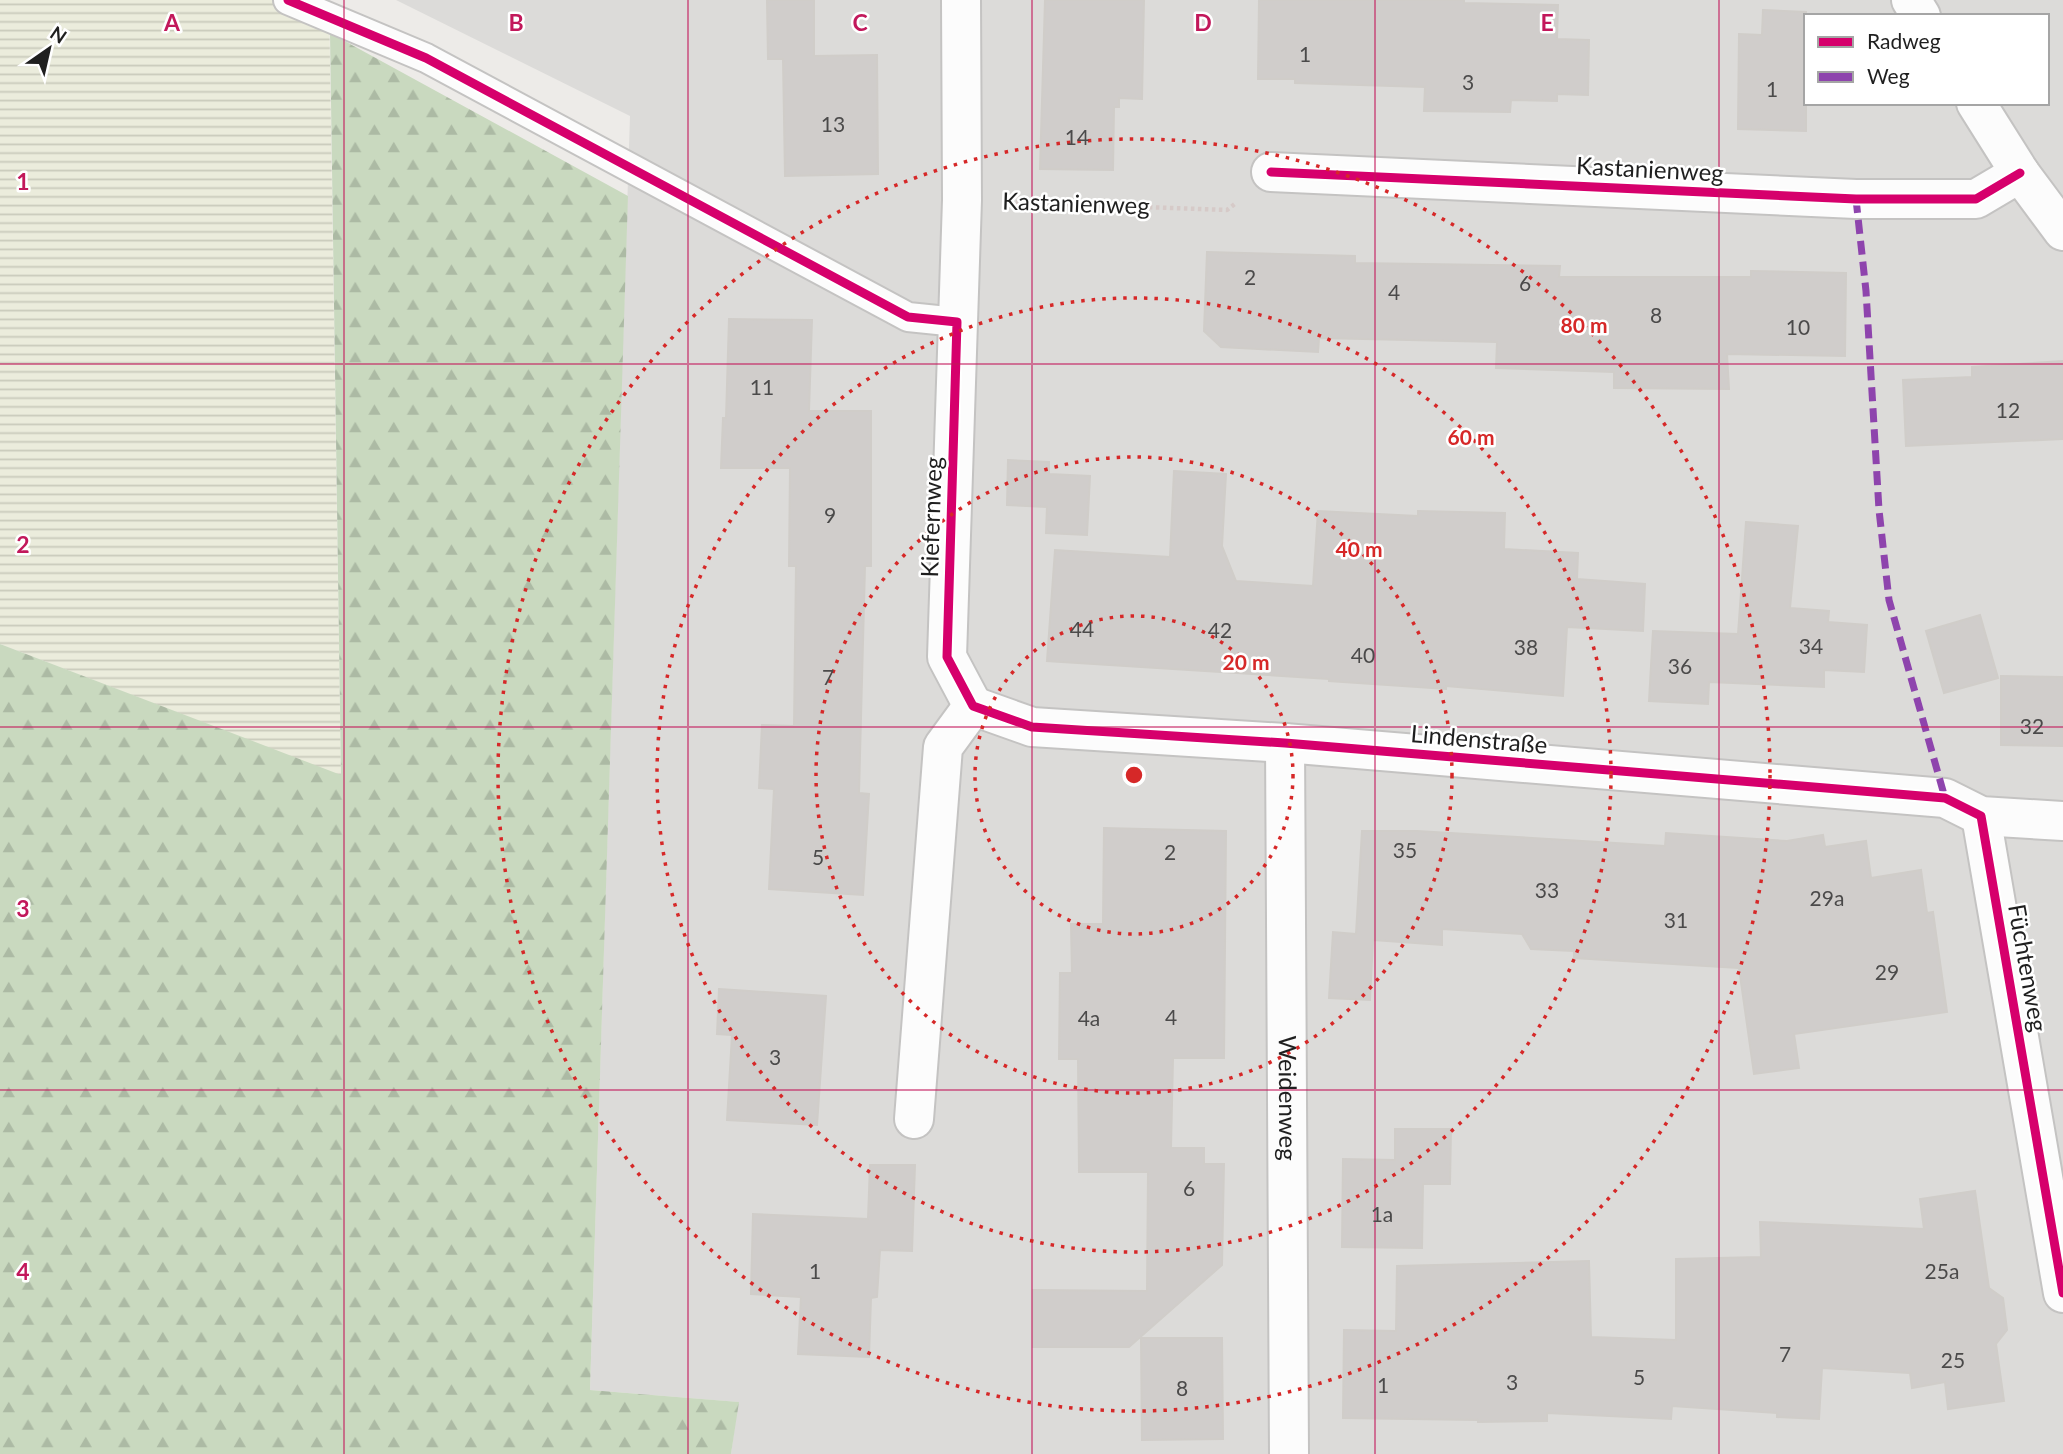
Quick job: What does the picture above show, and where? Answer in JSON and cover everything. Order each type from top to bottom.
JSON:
[{"type":"street","name":"Kiefernweg","points":[[961,0],[962,200],[947,657],[973,706]]},
{"type":"street","points":[[1977,105],[2020,173],[2063,231]]},
{"type":"street","name":"Kastanienweg","points":[[1271,172],[1856,199],[1976,199],[2020,173]]},
{"type":"street","points":[[914,1119],[943,747],[973,706]]},
{"type":"street","name":"Lindenstraße","points":[[973,706],[1032,727],[1285,743],[1945,798],[1981,816],[2063,821]]},
{"type":"street","name":"Weidenweg","points":[[1285,743],[1289,1454]]},
{"type":"street","name":"Füchtenweg","points":[[1981,816],[2063,1293]]},
{"type":"lane","points":[[288,0],[426,58],[908,317],[957,322]]},
{"type":"shaded area","points":[[396,0],[2063,0],[2063,1454],[731,1454],[738,1402],[590,1390],[630,116]]},
{"type":"green space","points":[[0,0],[329,0],[341,776],[0,644]]},
{"type":"green space","points":[[330,33],[628,196],[590,1390],[739,1402],[731,1454],[0,1454],[0,644],[341,775]]},
{"type":"building","points":[[767,0],[814,0],[814,56],[877,55],[878,174],[785,176],[783,59],[768,59]]},
{"type":"building","points":[[1045,0],[1144,0],[1142,99],[1119,98],[1119,107],[1114,107],[1113,170],[1040,169]]},
{"type":"building","points":[[1259,0],[1464,0],[1464,3],[1558,5],[1557,39],[1589,40],[1588,95],[1557,94],[1557,101],[1511,100],[1510,112],[1424,111],[1425,87],[1295,83],[1295,79],[1258,79]]},
{"type":"building","points":[[1763,10],[1806,12],[1806,131],[1738,129],[1739,34],[1762,35]]},
{"type":"building","points":[[1207,252],[1355,256],[1355,263],[1560,266],[1559,277],[1751,277],[1751,271],[1846,273],[1845,356],[1727,354],[1729,389],[1614,388],[1614,372],[1496,368],[1497,342],[1319,338],[1318,352],[1221,347],[1204,331]]},
{"type":"building","points":[[729,319],[812,320],[809,411],[871,411],[871,566],[865,566],[859,793],[869,794],[863,895],[769,889],[774,789],[759,788],[762,725],[794,726],[796,566],[789,566],[790,468],[721,468],[723,418],[726,418]]},
{"type":"building","points":[[2063,361],[2063,439],[1906,446],[1903,380],[1972,377],[1972,367]]},
{"type":"building","points":[[1008,460],[1049,462],[1049,474],[1090,476],[1087,535],[1046,533],[1047,507],[1007,505]]},
{"type":"building","points":[[1174,471],[1226,474],[1222,546],[1236,581],[1313,586],[1318,511],[1418,516],[1418,511],[1505,513],[1504,549],[1578,553],[1577,579],[1645,584],[1643,631],[1567,627],[1563,696],[1047,661],[1055,550],[1170,557]]},
{"type":"building","points":[[1746,522],[1798,526],[1790,608],[1829,611],[1828,622],[1867,625],[1864,672],[1824,670],[1824,687],[1709,682],[1708,704],[1649,701],[1653,631],[1738,634]]},
{"type":"building","points":[[1980,615],[1998,678],[1944,693],[1926,631]]},
{"type":"building","points":[[2001,676],[2063,677],[2063,746],[2001,745]]},
{"type":"building","points":[[1104,828],[1226,831],[1224,1058],[1173,1058],[1171,1148],[1204,1148],[1204,1164],[1224,1164],[1222,1265],[1129,1347],[1033,1347],[1033,1290],[1147,1291],[1148,1172],[1079,1172],[1078,1059],[1059,1059],[1060,973],[1072,973],[1071,924],[1103,924]]},
{"type":"building","points":[[1362,831],[1417,831],[1665,846],[1666,833],[1787,841],[1823,835],[1825,847],[1866,841],[1871,878],[1921,870],[1927,913],[1933,912],[1947,1012],[1794,1034],[1799,1068],[1754,1074],[1739,968],[1574,958],[1574,951],[1531,949],[1522,934],[1442,929],[1442,945],[1373,940],[1370,1000],[1329,998],[1333,932],[1356,934]]},
{"type":"building","points":[[719,989],[826,996],[817,1125],[727,1120],[732,1035],[717,1034]]},
{"type":"building","points":[[1395,1129],[1451,1129],[1450,1184],[1423,1184],[1422,1248],[1342,1247],[1343,1159],[1395,1160]]},
{"type":"building","points":[[870,1165],[915,1165],[912,1251],[880,1250],[877,1297],[871,1298],[869,1357],[798,1354],[801,1297],[751,1294],[753,1214],[868,1219]]},
{"type":"building","points":[[1975,1191],[1989,1288],[2003,1298],[2007,1330],[1996,1344],[2004,1401],[1948,1409],[1945,1382],[1912,1388],[1910,1373],[1822,1368],[1819,1419],[1777,1417],[1777,1413],[1672,1406],[1671,1419],[1547,1413],[1547,1421],[1343,1418],[1344,1330],[1396,1331],[1397,1266],[1589,1261],[1591,1337],[1676,1340],[1676,1259],[1761,1257],[1760,1222],[1924,1229],[1920,1199]]},
{"type":"building","points":[[1141,1338],[1222,1338],[1223,1439],[1142,1440]]},
{"type":"marked path","points":[[1856,199],[1866,291],[1879,510],[1889,600],[1945,798]]},
{"type":"cycle path","points":[[288,0],[426,58],[908,317],[957,322],[947,657],[973,706],[1032,727],[1285,743],[1945,798],[1981,816],[2063,1293]]},
{"type":"cycle path","points":[[1271,172],[1856,199],[1976,199],[2020,173]]}]
